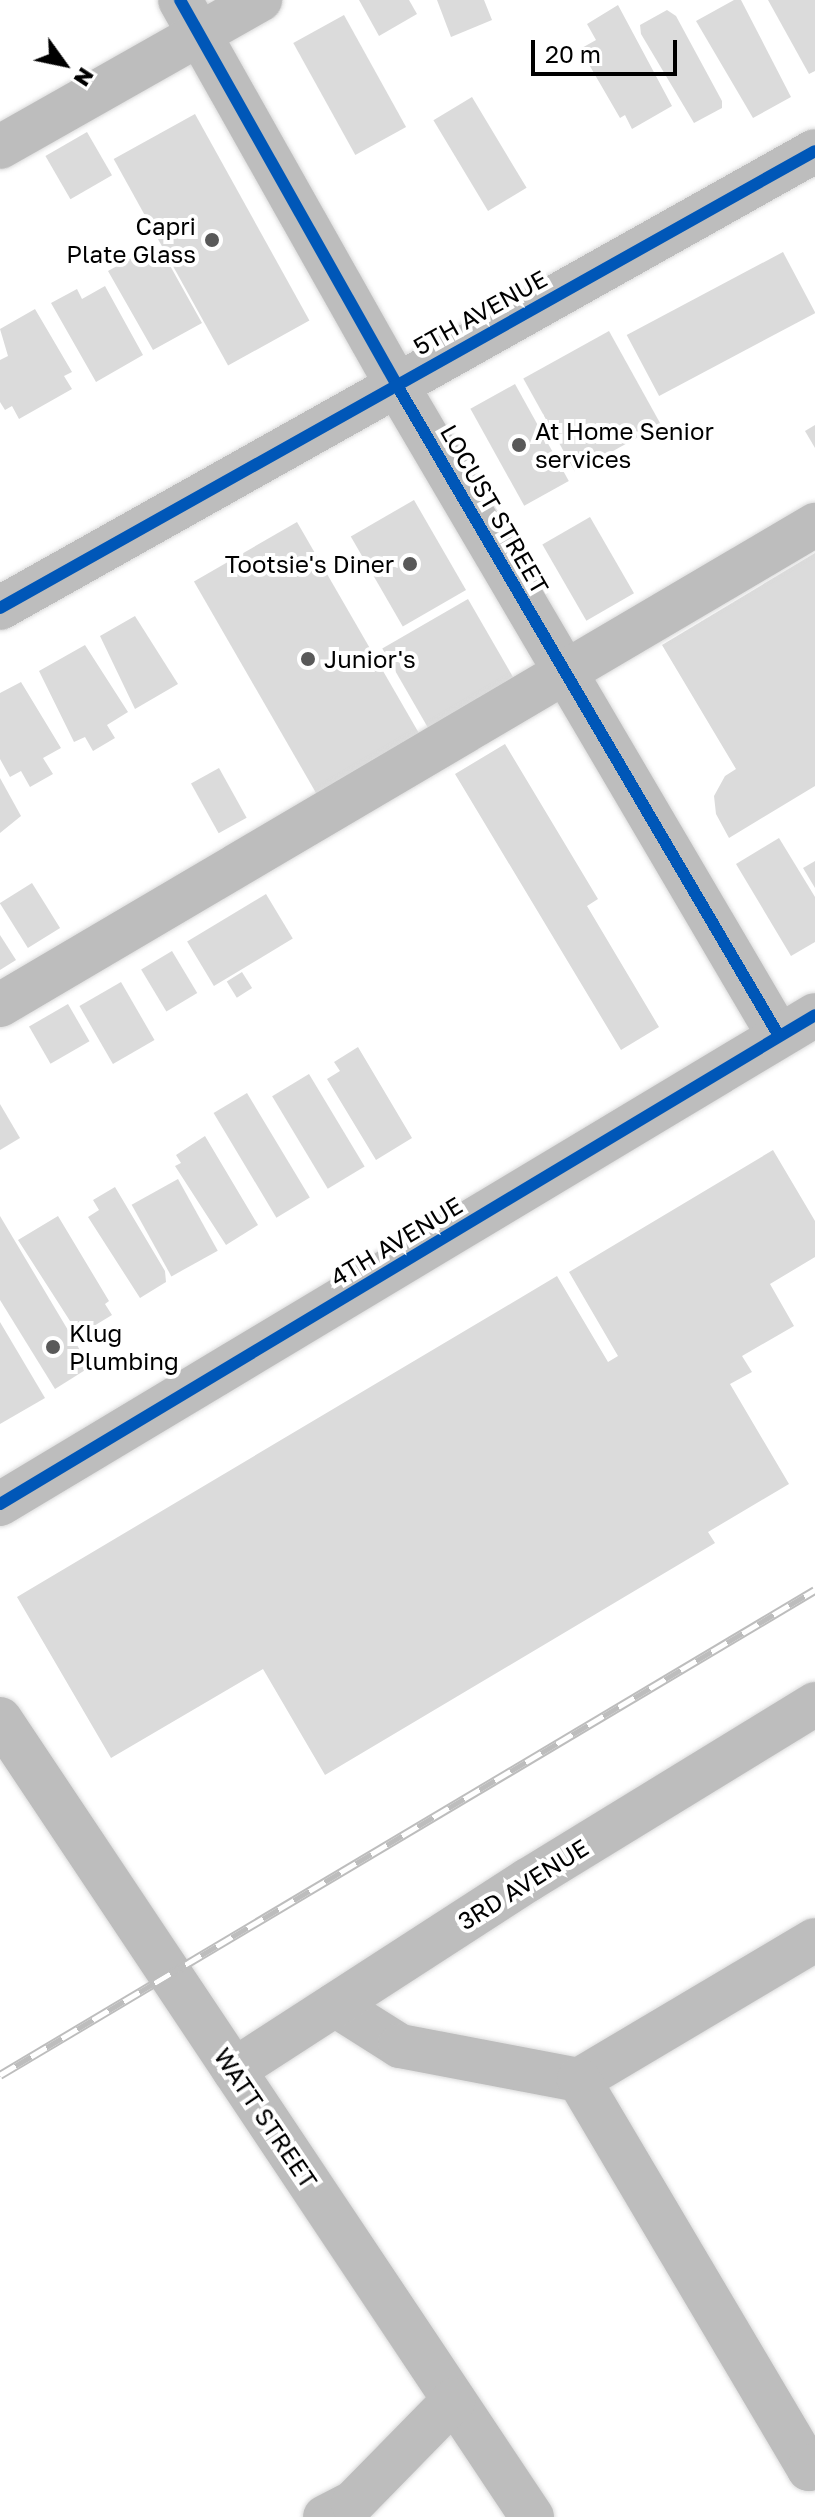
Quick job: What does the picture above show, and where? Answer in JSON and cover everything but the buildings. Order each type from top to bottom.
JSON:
[{"type":"street","points":[[0,147],[189,17],[260,0]]},
{"type":"street","name":"LOCUST STREET","points":[[189,17],[396,384],[566,673],[797,1026]]},
{"type":"street","name":"5TH AVENUE","points":[[0,608],[815,151]]},
{"type":"street","points":[[0,1005],[815,525]]},
{"type":"street","name":"4TH AVENUE","points":[[0,1504],[797,1026]]},
{"type":"street","name":"3RD AVENUE","points":[[234,2070],[815,1704]]},
{"type":"street","name":"WATT STREET","points":[[0,1719],[532,2517]]},
{"type":"street","points":[[335,2005],[400,2046],[579,2080],[815,1940]]},
{"type":"street","points":[[579,2080],[809,2469],[815,2465]]},
{"type":"street","points":[[325,2517],[353,2503],[454,2400]]},
{"type":"railway","points":[[0,2075],[815,1590]]},
{"type":"cycle path","points":[[180,0],[396,384],[779,1036]]},
{"type":"cycle path","points":[[0,608],[815,151]]},
{"type":"cycle path","points":[[0,1504],[815,1015]]},
{"type":"place","name":"Capri Plate Glass","points":[[212,240]]},
{"type":"place","name":"At Home Senior services","points":[[519,445]]},
{"type":"place","name":"Tootsie's Diner","points":[[410,564]]},
{"type":"place","name":"Junior's","points":[[308,659]]},
{"type":"place","name":"Klug Plumbing","points":[[53,1347]]}]
